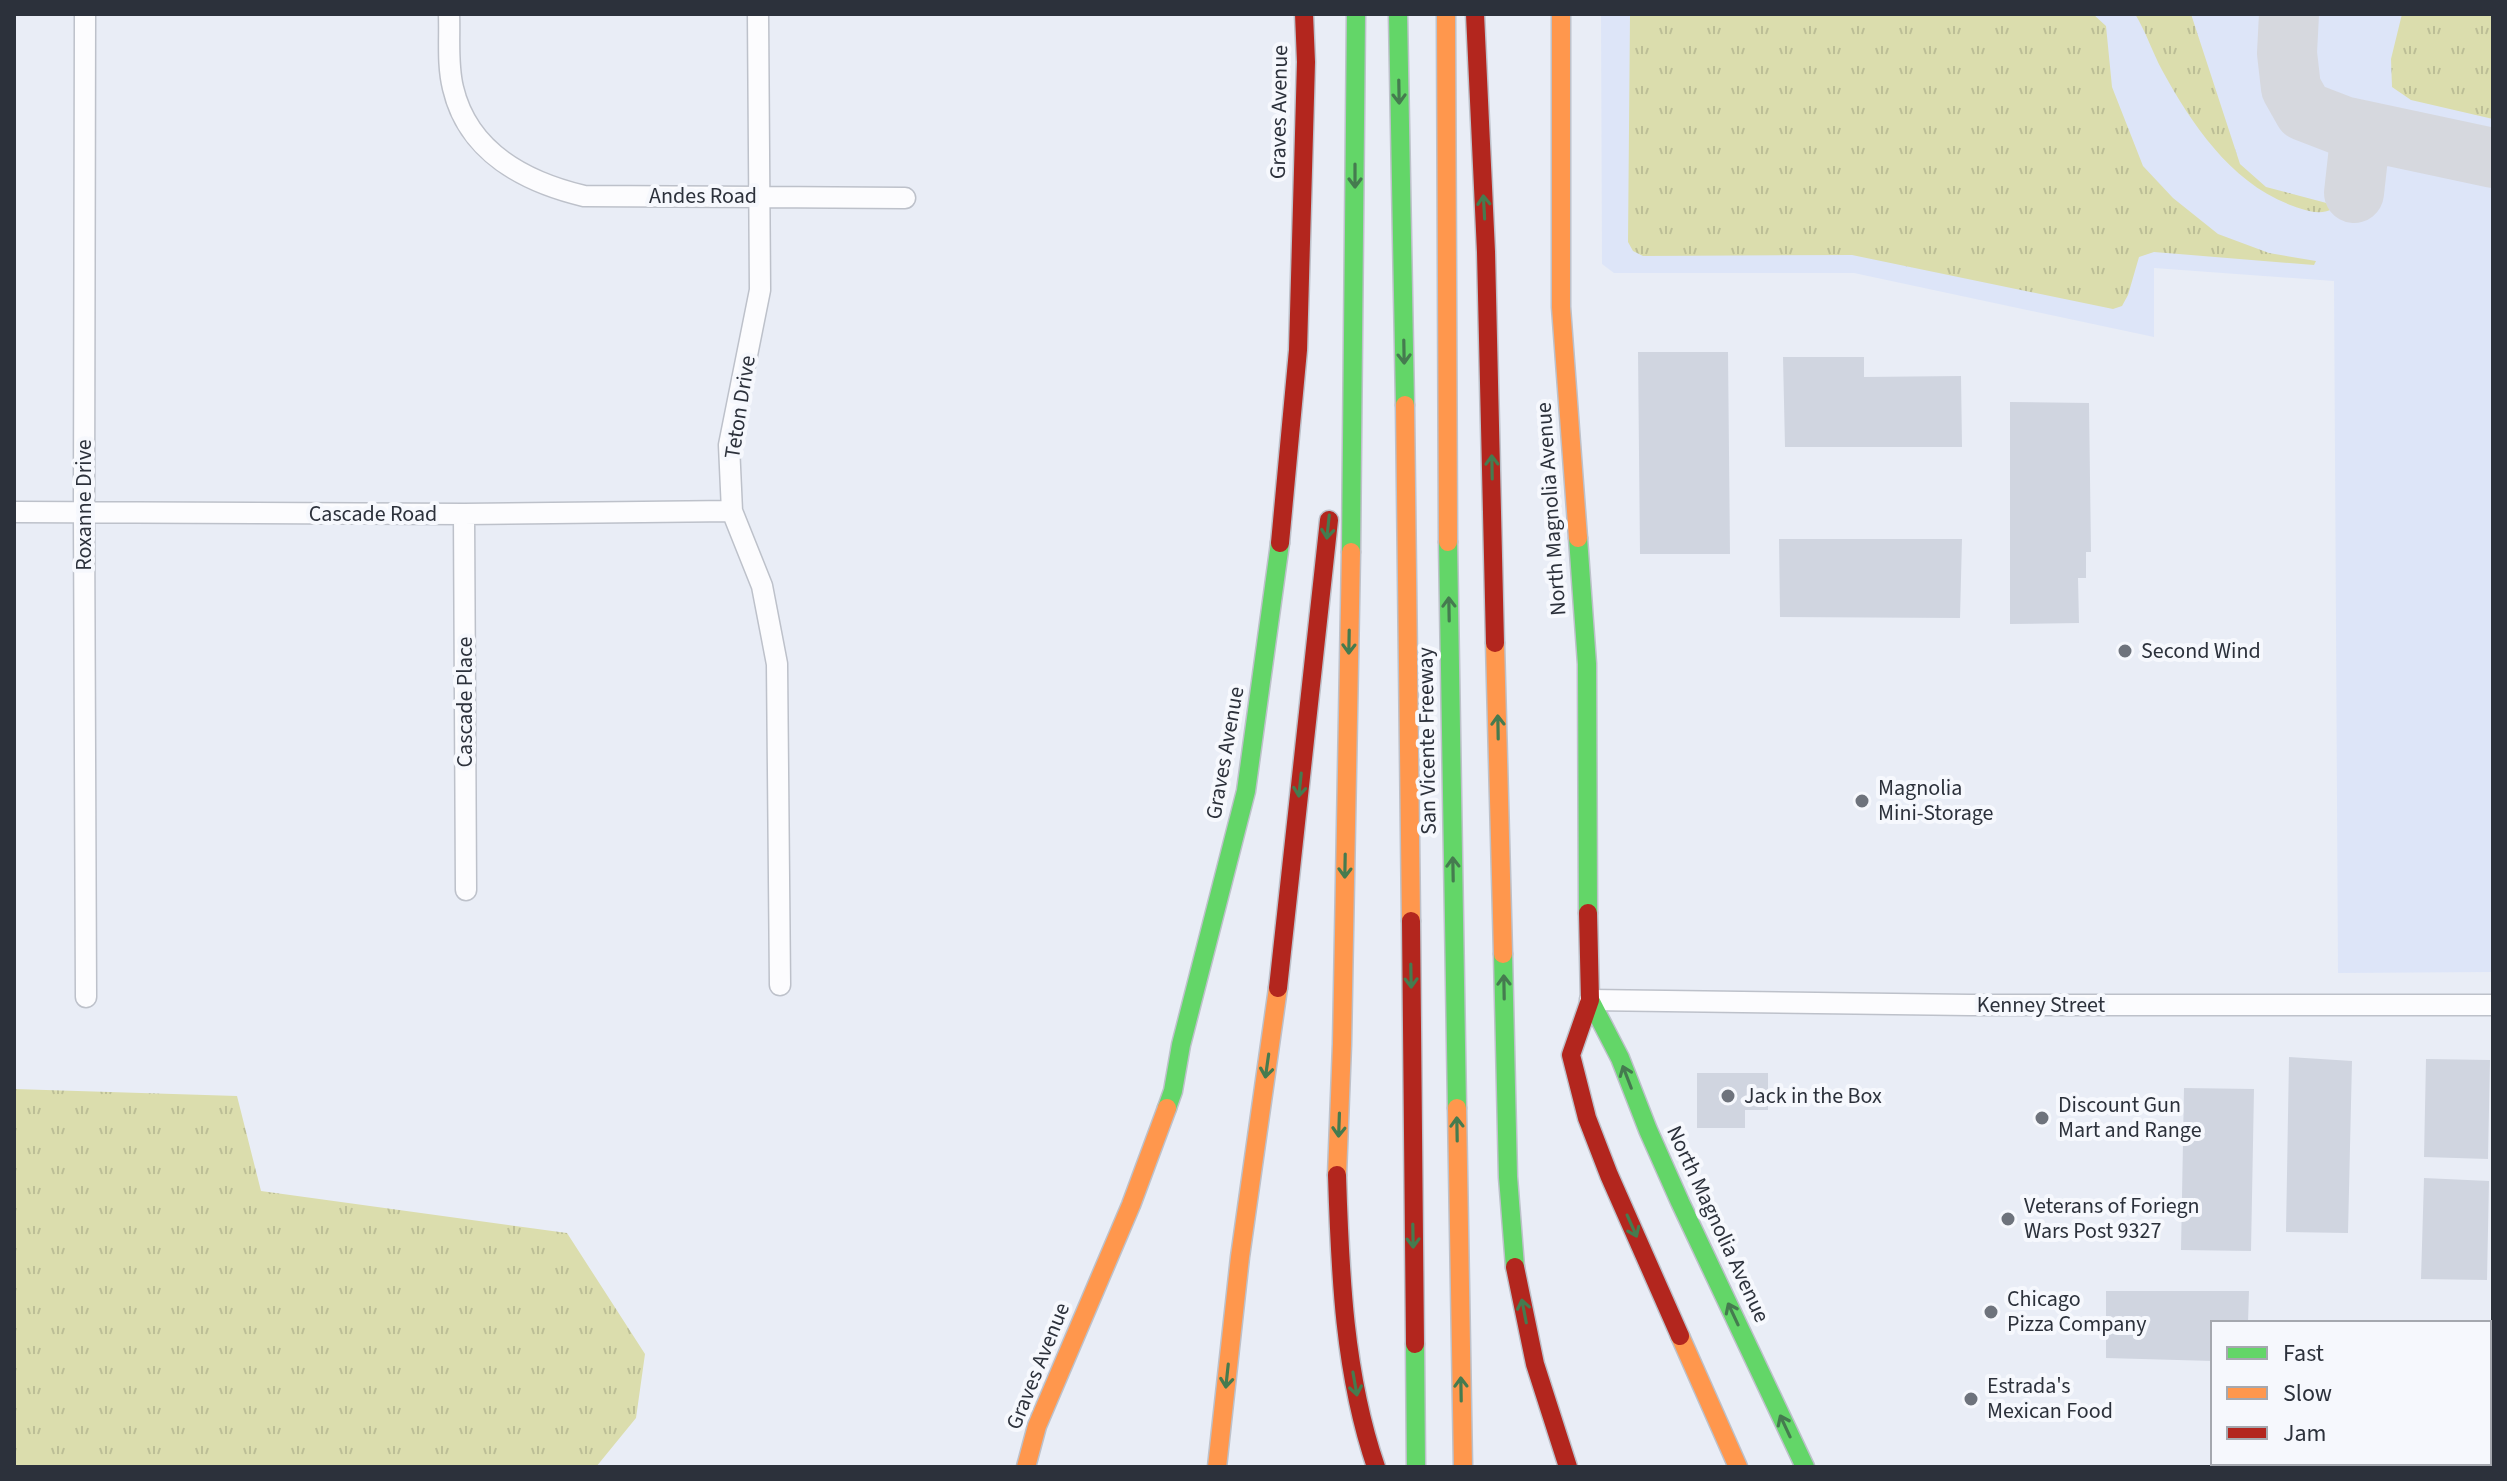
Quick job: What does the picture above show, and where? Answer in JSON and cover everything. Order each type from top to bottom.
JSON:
[{"type":"main road","name":"Graves Avenue","points":[[1026,1467],[1037,1426],[1131,1205],[1173,1091],[1181,1045],[1246,791],[1284,515],[1298,350],[1306,62],[1304,14]]},
{"type":"main road","points":[[1356,14],[1353,424],[1337,1166],[1340,1267],[1351,1355],[1363,1429],[1376,1467]]},
{"type":"main road","name":"San Vicente Freeway","points":[[1398,14],[1416,1467]]},
{"type":"main road","name":"San Vicente Freeway","points":[[1446,14],[1447,464],[1463,1467]]},
{"type":"main road","points":[[1475,14],[1486,252],[1508,1177],[1513,1257],[1528,1334],[1568,1467]]},
{"type":"main road","name":"North Magnolia Avenue","points":[[1561,14],[1561,307],[1587,664],[1590,1000],[1571,1055],[1587,1118],[1609,1175],[1738,1467]]},
{"type":"main road","points":[[1333,478],[1353,424]]},
{"type":"main road","points":[[1217,1467],[1240,1257],[1282,957],[1330,509]]},
{"type":"main road","name":"North Magnolia Avenue","points":[[1590,1000],[1620,1058],[1680,1202],[1805,1467]]},
{"type":"street","name":"Roxanne Drive","points":[[85,14],[86,997]]},
{"type":"street","name":"Andes Road","points":[[449,14],[449,67],[458,106],[478,140],[507,165],[542,184],[584,196],[905,198]]},
{"type":"street","name":"Teton Drive","points":[[758,14],[760,290],[729,445],[732,511],[762,586],[777,664],[780,985]]},
{"type":"street","name":"Cascade Road","points":[[14,512],[464,514],[732,511]]},
{"type":"street","name":"Cascade Place","points":[[464,514],[466,890]]},
{"type":"street","name":"Kenney Street","points":[[1590,1000],[1970,1005],[2493,1005]]},
{"type":"shaded area","points":[[1601,14],[2493,14],[2493,972],[2338,973],[2334,281],[2154,268],[2154,337],[1854,273],[1614,273],[1602,264]]},
{"type":"green space","points":[[1630,14],[2093,14],[2106,26],[2112,87],[2143,166],[2173,198],[2218,234],[2269,253],[2316,261],[2314,265],[2154,252],[2139,257],[2128,295],[2122,306],[2113,309],[1852,255],[1643,256],[1633,251],[1628,242]]},
{"type":"green space","points":[[2135,14],[2191,14],[2240,164],[2266,187],[2334,205],[2334,208],[2319,212],[2293,206],[2271,196],[2233,168],[2187,111],[2162,70]]},
{"type":"green space","points":[[2402,14],[2493,14],[2493,119],[2411,100],[2392,87],[2391,59]]},
{"type":"green space","points":[[14,1089],[237,1096],[261,1191],[567,1233],[645,1354],[636,1418],[596,1467],[14,1467]]},
{"type":"building","points":[[1638,352],[1728,352],[1730,554],[1640,554]]},
{"type":"building","points":[[1783,357],[1864,357],[1864,377],[1961,376],[1962,447],[1785,447]]},
{"type":"building","points":[[2010,402],[2089,403],[2091,552],[2086,552],[2086,578],[2078,578],[2079,623],[2010,624]]},
{"type":"building","points":[[1779,539],[1962,539],[1960,618],[1780,617]]},
{"type":"building","points":[[2289,1057],[2352,1061],[2348,1233],[2286,1232]]},
{"type":"building","points":[[2426,1059],[2490,1060],[2488,1159],[2424,1157]]},
{"type":"building","points":[[1697,1073],[1768,1073],[1768,1110],[1745,1110],[1745,1128],[1697,1128]]},
{"type":"building","points":[[2184,1088],[2254,1089],[2251,1251],[2181,1250]]},
{"type":"building","points":[[2424,1178],[2489,1181],[2487,1280],[2421,1279]]},
{"type":"building","points":[[2106,1291],[2249,1291],[2248,1321],[2211,1321],[2211,1361],[2106,1358]]},
{"type":"taxiway","points":[[2289,14],[2287,53],[2291,88],[2304,111],[2343,126],[2493,158]]},
{"type":"taxiway","points":[[2354,193],[2361,130]]},
{"type":"traffic: fast","points":[[1351,552],[1356,14]]},
{"type":"traffic: fast","points":[[1398,14],[1405,405]]},
{"type":"traffic: fast","points":[[1578,538],[1587,664],[1588,913]]},
{"type":"traffic: fast","points":[[1448,542],[1457,1108]]},
{"type":"traffic: fast","points":[[1167,1108],[1246,791],[1280,543]]},
{"type":"traffic: fast","points":[[1503,954],[1508,1177],[1515,1267]]},
{"type":"traffic: fast","points":[[1590,1000],[1620,1058],[1680,1202],[1805,1467]]},
{"type":"traffic: fast","points":[[1415,1344],[1416,1467]]},
{"type":"traffic: slow","points":[[1446,14],[1448,542]]},
{"type":"traffic: slow","points":[[1561,14],[1561,307],[1578,538]]},
{"type":"traffic: slow","points":[[1405,405],[1411,921]]},
{"type":"traffic: slow","points":[[1337,1175],[1351,552]]},
{"type":"traffic: slow","points":[[1495,643],[1503,954]]},
{"type":"traffic: slow","points":[[1217,1467],[1240,1257],[1278,988]]},
{"type":"traffic: slow","points":[[1026,1467],[1037,1426],[1131,1205],[1167,1108]]},
{"type":"traffic: slow","points":[[1457,1108],[1463,1467]]},
{"type":"traffic: slow","points":[[1680,1336],[1738,1467]]},
{"type":"traffic: jam","points":[[1280,543],[1298,350],[1306,62],[1304,14]]},
{"type":"traffic: jam","points":[[1475,14],[1486,252],[1495,643]]},
{"type":"traffic: jam","points":[[1278,988],[1329,520]]},
{"type":"traffic: jam","points":[[1588,913],[1590,1000],[1571,1055],[1587,1118],[1609,1175],[1680,1336]]},
{"type":"traffic: jam","points":[[1411,921],[1415,1344]]},
{"type":"traffic: jam","points":[[1337,1175],[1342,1286],[1350,1360],[1365,1432],[1376,1467]]},
{"type":"traffic: jam","points":[[1515,1267],[1535,1364],[1568,1467]]},
{"type":"place","name":"Second Wind","points":[[2125,651]]},
{"type":"place","name":"Magnolia Mini-Storage","points":[[1862,801]]},
{"type":"place","name":"Jack in the Box","points":[[1728,1096]]},
{"type":"place","name":"Discount Gun Mart and Range","points":[[2042,1118]]},
{"type":"place","name":"Veterans of Foriegn Wars Post 9327","points":[[2008,1219]]},
{"type":"place","name":"Chicago Pizza Company","points":[[1991,1312]]},
{"type":"place","name":"Estrada's Mexican Food","points":[[1971,1399]]}]
